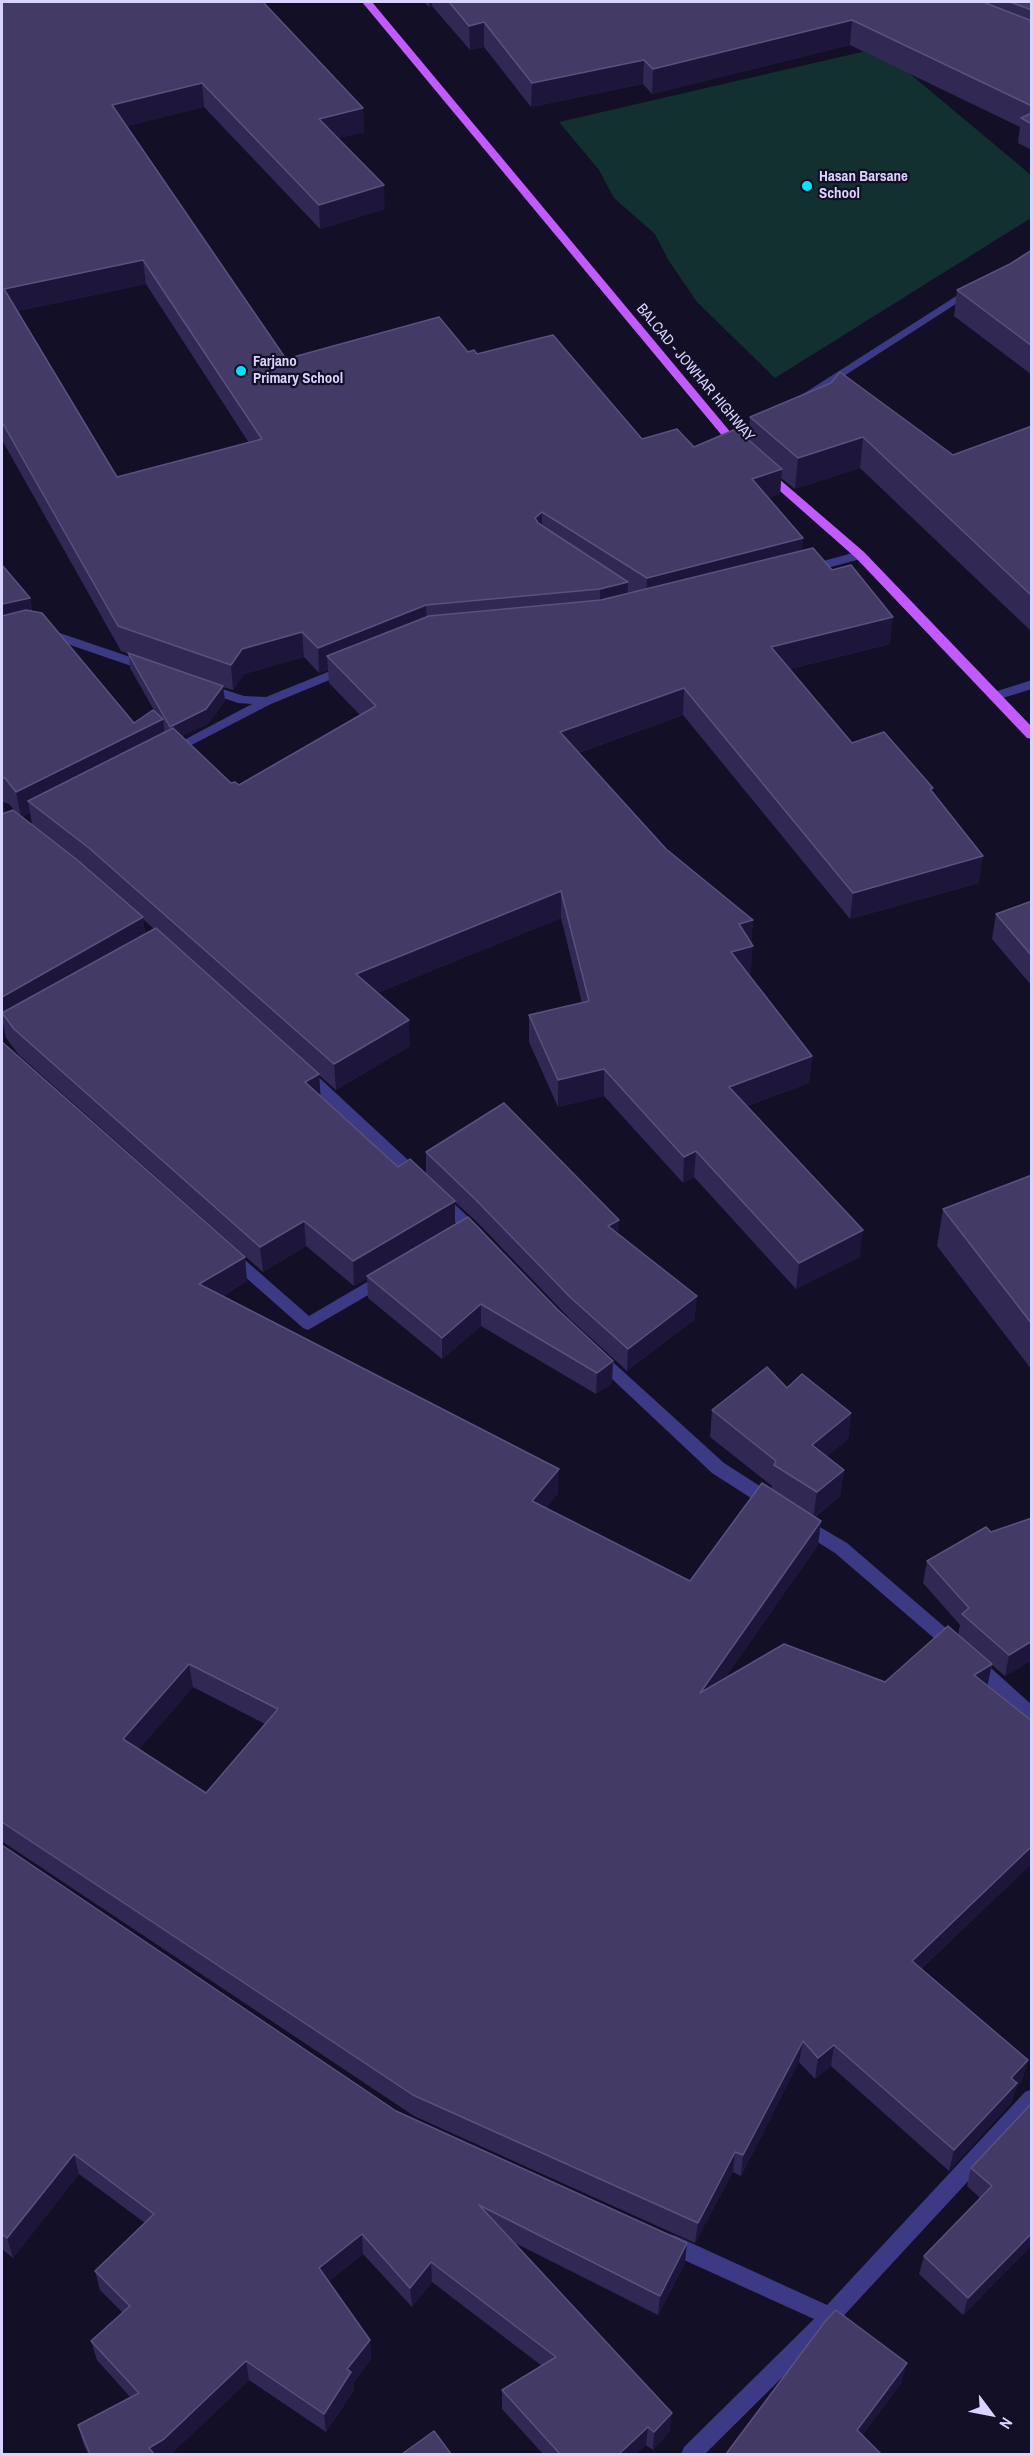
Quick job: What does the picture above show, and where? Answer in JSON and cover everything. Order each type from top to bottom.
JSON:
[{"type":"main road","name":"BALCAD - JOWHAR HIGHWAY","points":[[367,2],[738,440],[754,462],[860,555],[1032,735]]},
{"type":"street","points":[[793,405],[982,284]]},
{"type":"street","points":[[793,573],[860,555]]},
{"type":"street","points":[[30,629],[53,634],[162,672]]},
{"type":"street","points":[[154,759],[267,701],[352,666]]},
{"type":"street","points":[[192,683],[243,700],[267,701]]},
{"type":"street","points":[[996,696],[1032,684]]},
{"type":"street","points":[[298,1066],[465,1231],[486,1244]]},
{"type":"street","points":[[220,1246],[308,1324],[399,1270]]},
{"type":"street","points":[[589,1349],[718,1468],[841,1548],[1017,1700],[1032,1718]]},
{"type":"street","points":[[692,2454],[830,2316],[1032,2098]]},
{"type":"street","points":[[656,2237],[830,2316]]},
{"type":"green space","points":[[879,48],[1031,175],[1031,218],[775,378],[697,302],[669,261],[655,234],[614,198],[599,170],[559,122]]},
{"type":"building","points":[[2,2],[263,2],[363,108],[319,119],[384,185],[319,205],[202,83],[112,105],[286,359],[439,317],[468,352],[474,350],[477,354],[553,335],[642,439],[677,429],[694,447],[736,429],[782,469],[752,479],[803,538],[647,578],[542,512],[535,518],[538,523],[628,582],[600,589],[426,605],[318,648],[302,632],[242,649],[231,665],[118,626],[2,422]],"holes":[[[143,260],[262,439],[117,477],[4,289]]]},
{"type":"building","points":[[449,2],[983,2],[1032,21],[1032,106],[852,20],[653,69],[644,60],[532,83],[484,22],[469,26]]},
{"type":"building","points":[[1010,2],[1032,2],[1032,10]]},
{"type":"building","points":[[1032,113],[1032,124],[1021,118]]},
{"type":"building","points":[[1032,250],[1032,346],[957,290],[1010,264]]},
{"type":"building","points":[[840,372],[953,455],[1032,426],[1032,596],[863,437],[798,458],[750,417],[831,383]]},
{"type":"building","points":[[813,548],[832,570],[851,565],[893,617],[771,647],[852,743],[884,732],[933,788],[930,789],[983,856],[853,893],[684,688],[560,732],[666,849],[753,920],[739,924],[753,946],[731,952],[812,1056],[729,1087],[863,1230],[799,1263],[696,1151],[684,1157],[604,1069],[558,1080],[529,1015],[589,1001],[561,891],[356,974],[409,1020],[334,1064],[89,848],[28,801],[173,728],[231,783],[235,782],[239,785],[376,706],[327,656],[429,616],[601,600]]},
{"type":"building","points":[[2,565],[30,598],[2,604]]},
{"type":"building","points":[[26,610],[42,613],[134,723],[153,710],[163,719],[16,792],[5,778],[2,778],[2,616]]},
{"type":"building","points":[[128,653],[223,686],[206,709],[170,727]]},
{"type":"building","points":[[13,810],[76,859],[143,917],[2,997],[2,814]]},
{"type":"building","points":[[1032,901],[1032,956],[996,914]]},
{"type":"building","points":[[156,928],[319,1074],[305,1082],[398,1167],[410,1159],[455,1201],[353,1261],[304,1221],[260,1247],[14,1029],[2,1013]]},
{"type":"building","points":[[2,1042],[245,1257],[199,1284],[559,1469],[532,1501],[690,1581],[762,1483],[821,1521],[700,1693],[784,1644],[885,1682],[948,1626],[992,1664],[974,1675],[1032,1721],[1032,1846],[912,1961],[1028,2060],[1011,2078],[1017,2083],[954,2150],[834,2045],[818,2058],[803,2041],[743,2155],[735,2152],[698,2223],[413,2095],[2,1822]],"holes":[[[189,1664],[278,1709],[206,1793],[123,1739]]]},
{"type":"building","points":[[504,1103],[619,1220],[608,1226],[697,1296],[628,1349],[570,1297],[426,1152]]},
{"type":"building","points":[[1032,1175],[1032,1324],[943,1209]]},
{"type":"building","points":[[468,1217],[557,1309],[613,1361],[597,1373],[481,1304],[442,1338],[367,1276]]},
{"type":"building","points":[[767,1367],[787,1388],[802,1374],[851,1413],[812,1445],[844,1470],[817,1492],[774,1465],[776,1461],[712,1410]]},
{"type":"building","points":[[1032,1518],[1032,1574],[1030,1574],[1032,1575],[1032,1641],[1009,1655],[962,1614],[969,1608],[927,1561],[986,1527],[991,1532]]},
{"type":"building","points":[[2,1845],[396,2111],[687,2243],[660,2296],[479,2205],[672,2413],[654,2432],[648,2427],[619,2454],[560,2454],[502,2390],[556,2357],[431,2262],[410,2288],[362,2234],[319,2268],[370,2340],[347,2369],[351,2372],[324,2414],[246,2361],[164,2439],[149,2448],[154,2454],[90,2454],[78,2425],[139,2393],[91,2341],[130,2306],[95,2271],[154,2214],[74,2154],[7,2238],[2,2234]]},
{"type":"building","points":[[1032,2103],[1032,2233],[968,2298],[924,2256],[992,2186],[971,2168]]},
{"type":"building","points":[[836,2310],[907,2363],[857,2430],[881,2454],[726,2454],[827,2319]]},
{"type":"building","points":[[434,2431],[451,2454],[402,2454]]},
{"type":"place","name":"Hasan Barsane School","points":[[807,186]]},
{"type":"place","name":"Farjano Primary School","points":[[241,371]]}]
